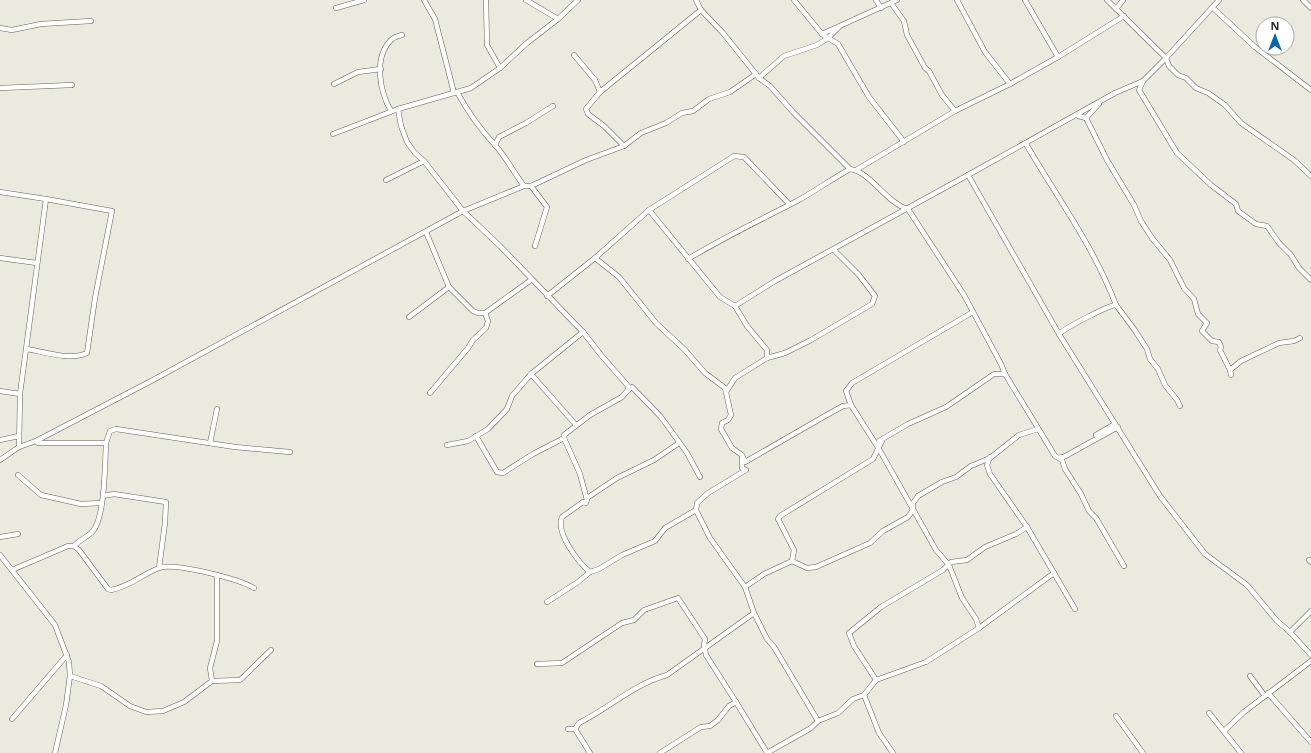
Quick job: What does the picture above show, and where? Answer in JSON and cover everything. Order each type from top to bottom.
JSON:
[{"type":"street","points":[[336,8],[364,0]]},
{"type":"street","points":[[424,0],[435,19],[455,93],[477,126],[495,145],[524,186]]},
{"type":"street","points":[[486,0],[488,45],[500,68]]},
{"type":"street","points":[[526,0],[558,20]]},
{"type":"street","points":[[333,134],[391,111],[471,88],[500,68],[527,43],[558,20],[578,0]]},
{"type":"street","points":[[696,0],[701,10],[758,76],[770,86],[793,112],[850,169],[856,170],[899,205],[908,209],[926,234],[973,312],[1005,374],[1038,429],[1055,456],[1060,458],[1089,511],[1096,518],[1124,566]]},
{"type":"street","points":[[794,0],[822,34],[838,44],[869,97],[904,142]]},
{"type":"street","points":[[876,0],[881,8]]},
{"type":"street","points":[[822,34],[897,0]]},
{"type":"street","points":[[957,0],[985,52],[1010,84]]},
{"type":"street","points":[[1025,0],[1058,57]]},
{"type":"street","points":[[1107,0],[1166,58],[1169,66],[1178,75],[1186,78],[1196,88],[1208,93],[1225,105],[1241,123],[1289,157],[1311,176]]},
{"type":"street","points":[[1116,9],[1123,0]]},
{"type":"street","points":[[1219,0],[1143,81],[1139,90],[1177,152],[1211,185],[1236,204],[1238,211],[1256,224],[1267,226],[1279,243],[1291,255],[1294,262],[1311,280]]},
{"type":"street","points":[[1303,0],[1311,8]]},
{"type":"street","points":[[891,3],[904,21],[907,35],[925,68],[929,71],[942,95],[955,111]]},
{"type":"street","points":[[1213,8],[1254,47],[1311,90]]},
{"type":"street","points":[[624,146],[604,126],[588,114],[586,109],[600,92],[701,10]]},
{"type":"street","points":[[856,170],[955,111],[1010,84],[1058,57],[1124,16]]},
{"type":"street","points":[[0,28],[12,30],[41,24],[91,21]]},
{"type":"street","points":[[0,460],[19,447],[36,441],[463,211],[524,186],[531,186],[586,160],[624,146],[641,133],[666,124],[682,113],[693,111],[709,99],[730,92],[758,76],[784,56],[811,48],[828,38],[839,27]]},
{"type":"street","points":[[391,111],[383,92],[380,79],[383,51],[391,39],[402,35]]},
{"type":"street","points":[[574,55],[595,80],[600,92]]},
{"type":"street","points":[[334,84],[358,72],[381,69]]},
{"type":"street","points":[[735,306],[770,284],[1026,144],[1115,93],[1143,81]]},
{"type":"street","points":[[0,88],[72,85]]},
{"type":"street","points":[[1086,118],[1101,102]]},
{"type":"street","points":[[495,145],[499,137],[526,123],[553,106]]},
{"type":"street","points":[[398,109],[401,126],[407,142],[424,161],[463,211],[500,246],[531,280],[583,332],[601,355],[625,381],[628,390]]},
{"type":"street","points":[[1080,113],[1078,116],[1086,118],[1107,160],[1134,205],[1141,221],[1152,238],[1170,260],[1184,288],[1194,299],[1198,314],[1206,323],[1202,331],[1212,341],[1219,342],[1222,355],[1232,369],[1241,361],[1279,343],[1294,341],[1300,338]]},
{"type":"street","points":[[1026,144],[1089,248],[1105,277],[1116,305],[1134,329],[1150,359],[1158,369],[1165,385],[1180,406]]},
{"type":"street","points":[[547,296],[595,258],[649,210],[734,156],[744,157],[789,204]]},
{"type":"street","points":[[386,180],[424,161]]},
{"type":"street","points":[[688,259],[717,241],[789,204],[850,169]]},
{"type":"street","points":[[968,175],[1059,334],[1160,496],[1206,554],[1244,582],[1274,618],[1290,632],[1311,655]]},
{"type":"street","points":[[531,186],[547,207],[535,246]]},
{"type":"street","points":[[0,192],[112,211],[97,282],[87,353],[82,356],[66,355],[27,349]]},
{"type":"street","points":[[19,447],[20,394],[46,199]]},
{"type":"street","points":[[649,210],[720,297],[735,306],[747,326],[767,350],[767,358]]},
{"type":"street","points":[[426,232],[449,287],[473,311],[478,314],[485,313],[531,280]]},
{"type":"street","points":[[726,392],[735,378],[767,358],[785,353],[811,340],[872,304],[875,296],[859,275],[834,250]]},
{"type":"street","points":[[0,258],[37,263]]},
{"type":"street","points":[[595,258],[619,277],[656,322],[685,350],[705,373],[725,388],[731,415],[722,423],[721,429],[732,448],[742,455],[745,462],[750,461],[843,406],[851,405]]},
{"type":"street","points":[[409,317],[449,287]]},
{"type":"street","points":[[1059,334],[1070,326],[1111,305],[1116,305]]},
{"type":"street","points":[[973,312],[852,383],[846,391],[851,405],[879,449],[936,550],[949,565],[962,598],[976,619],[979,628]]},
{"type":"street","points":[[430,393],[473,340],[486,328],[488,321],[485,313]]},
{"type":"street","points":[[447,445],[468,441],[488,429],[507,409],[512,396],[531,374],[583,332]]},
{"type":"street","points":[[531,374],[576,425]]},
{"type":"street","points":[[873,441],[882,441],[908,424],[946,407],[994,374],[1005,374]]},
{"type":"street","points":[[476,436],[497,472],[501,474],[544,448],[564,438],[564,435],[576,425],[622,397],[632,387],[661,416],[700,477]]},
{"type":"street","points":[[0,391],[20,394]]},
{"type":"street","points":[[210,443],[217,410]]},
{"type":"street","points":[[1060,458],[1117,426]]},
{"type":"street","points":[[12,570],[68,546],[74,546],[92,532],[97,526],[103,496],[106,443],[110,431],[116,429],[210,443],[290,452]]},
{"type":"street","points":[[745,587],[764,574],[792,561],[807,568],[816,567],[870,543],[883,531],[908,517],[914,510],[913,503],[918,496],[942,482],[956,477],[967,468],[990,457],[1019,435],[1038,429]]},
{"type":"street","points":[[0,440],[19,436]]},
{"type":"street","points":[[564,438],[580,474],[586,503],[583,502],[565,514],[561,519],[562,532],[573,553],[581,564],[590,572]]},
{"type":"street","points":[[36,441],[38,443],[106,443]]},
{"type":"street","points":[[792,561],[794,550],[778,519],[786,512],[873,459],[882,441]]},
{"type":"street","points":[[586,498],[617,478],[654,460],[679,443]]},
{"type":"street","points":[[742,455],[742,468],[746,470],[708,493],[697,503],[696,510],[710,538],[745,587],[754,613],[767,639],[774,647],[818,721]]},
{"type":"street","points":[[990,457],[987,465],[990,474],[1027,527],[1075,609]]},
{"type":"street","points":[[18,475],[41,495],[81,504],[101,504]]},
{"type":"street","points":[[103,496],[114,494],[166,502],[165,523],[159,568]]},
{"type":"street","points":[[547,602],[578,582],[590,572],[599,569],[622,555],[651,544],[665,528],[696,510]]},
{"type":"street","points":[[876,680],[854,646],[849,633],[881,607],[949,565],[967,560],[985,547],[1016,534],[1027,527]]},
{"type":"street","points":[[0,537],[18,534]]},
{"type":"street","points":[[74,546],[79,550],[108,589],[111,590],[134,581],[159,568],[168,566],[217,575],[254,588]]},
{"type":"street","points":[[0,555],[55,625],[67,655],[70,676],[66,705],[55,753]]},
{"type":"street","points":[[537,664],[562,663],[622,623],[634,620],[644,610],[678,598],[705,639],[704,648],[708,659],[736,702],[765,752],[811,728],[818,721],[836,714],[853,699],[864,695],[876,680],[926,662],[979,628],[1054,573]]},
{"type":"street","points":[[212,681],[210,668],[217,641],[217,575]]},
{"type":"street","points":[[1290,632],[1311,611]]},
{"type":"street","points":[[575,729],[579,723],[593,716],[624,695],[651,680],[666,675],[754,613]]},
{"type":"street","points":[[70,676],[101,686],[130,706],[146,712],[163,711],[184,702],[212,681],[240,680],[247,675],[271,650]]},
{"type":"street","points":[[12,719],[67,655]]},
{"type":"street","points":[[1224,731],[1266,695],[1311,661]]},
{"type":"street","points":[[1250,676],[1311,742]]},
{"type":"street","points":[[864,695],[880,733],[890,752]]},
{"type":"street","points":[[660,753],[701,727],[710,726],[722,716],[729,706],[736,702]]},
{"type":"street","points":[[1209,713],[1241,753]]},
{"type":"street","points":[[1116,716],[1143,753]]},
{"type":"street","points":[[568,729],[575,729]]},
{"type":"street","points":[[575,729],[590,753]]}]
